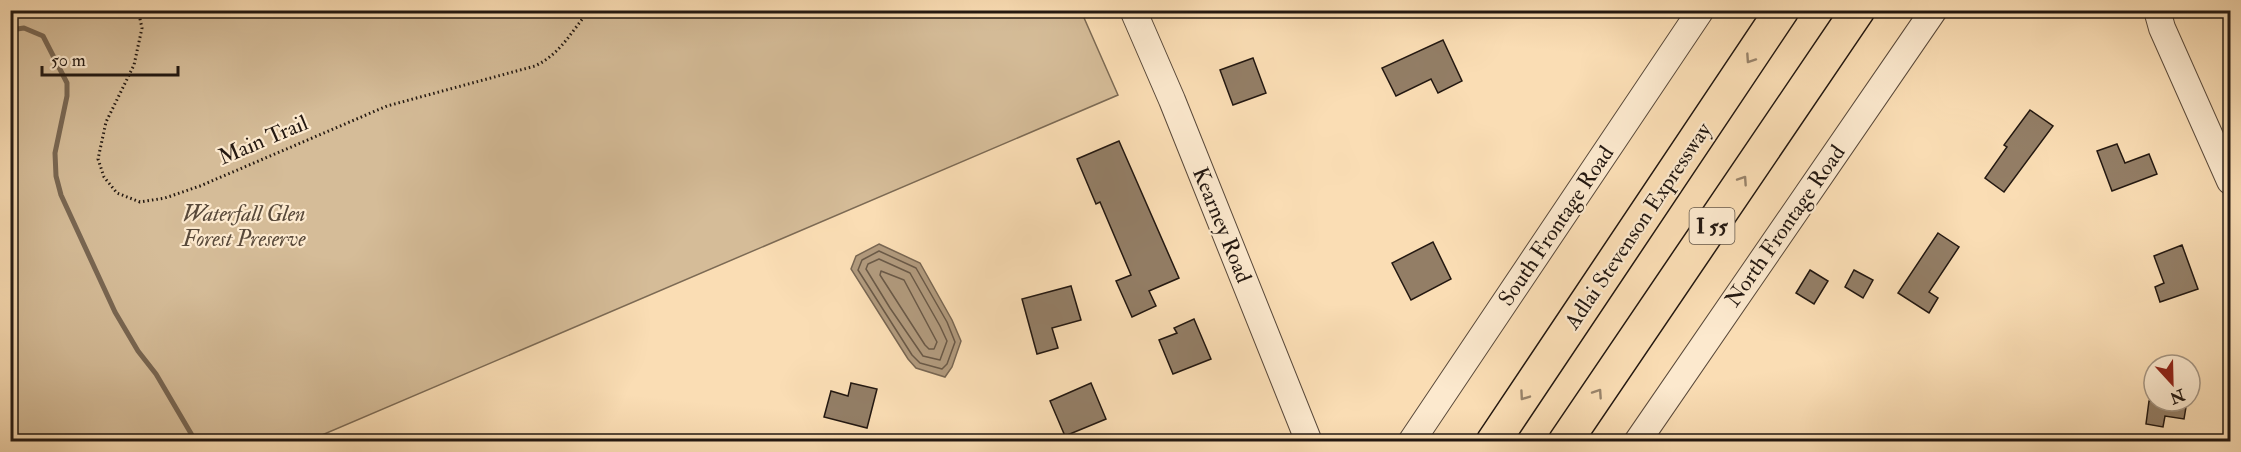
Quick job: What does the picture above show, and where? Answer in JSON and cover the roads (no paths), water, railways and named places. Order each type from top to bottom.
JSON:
[{"type":"highway","name":"Adlai Stevenson Expressway","points":[[1493,441],[1782,10]]},
{"type":"highway","name":"I 55","points":[[1565,441],[1858,10]]},
{"type":"street","name":"Kearney Road","points":[[1133,10],[1172,99],[1308,441]]},
{"type":"street","name":"South Frontage Road","points":[[1411,441],[1701,10]]},
{"type":"street","name":"North Frontage Road","points":[[1637,441],[1934,10]]},
{"type":"street","points":[[2157,10],[2162,28],[2230,181]]},
{"type":"water","points":[[879,244],[920,263],[952,320],[961,341],[952,367],[945,377],[916,368],[908,359],[851,269],[856,256]]},
{"type":"waterway","points":[[10,30],[24,28],[43,36],[67,83],[67,96],[55,153],[56,176],[61,195],[115,312],[138,351],[156,374],[196,442]]},
{"type":"park label","name":"Waterfall Glen Forest Preserve","points":[[244,226]]}]
